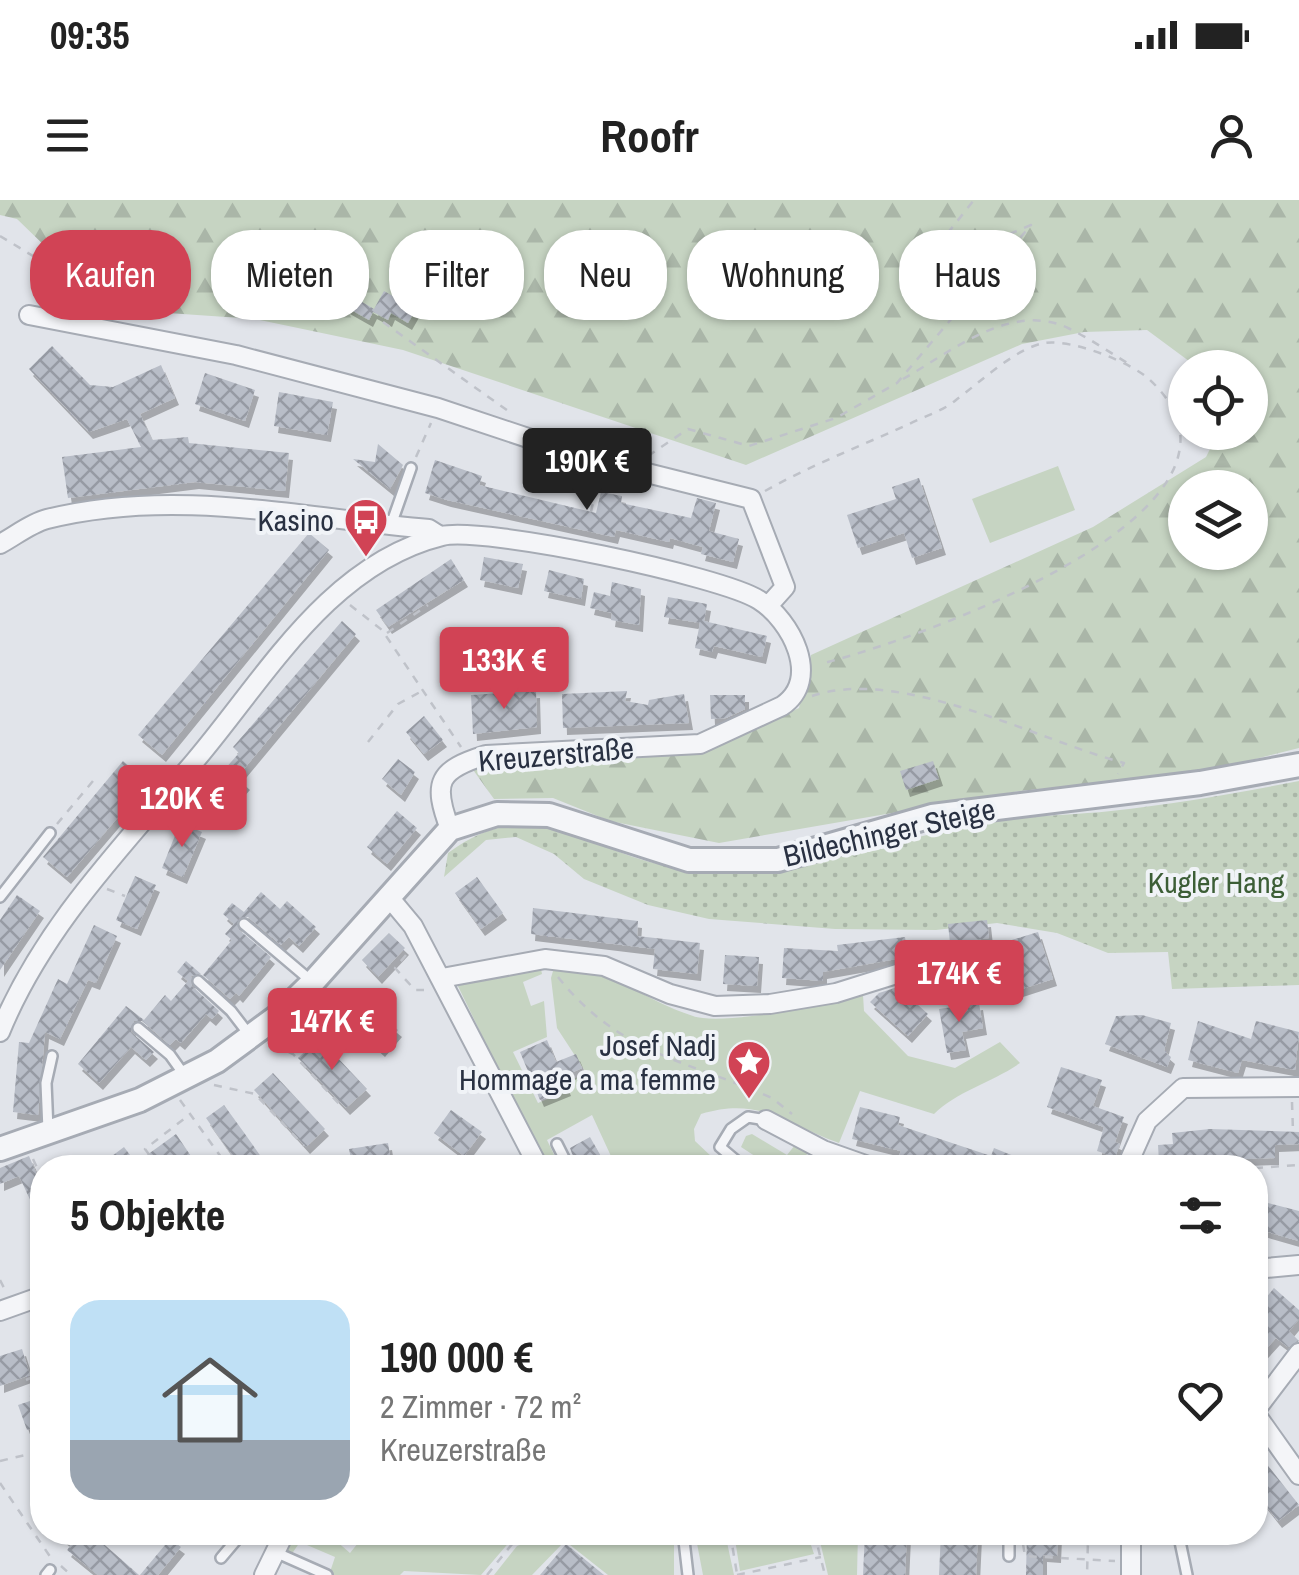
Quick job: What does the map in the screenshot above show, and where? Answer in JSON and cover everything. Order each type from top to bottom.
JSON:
[{"type":"street","points":[[29,315],[236,355],[438,408],[610,464],[750,499],[785,587],[768,606]]},
{"type":"street","points":[[0,544],[44,520],[136,506],[204,504],[289,510],[429,528],[440,536]]},
{"type":"street","points":[[0,1032],[26,972],[107,861],[196,760],[303,626],[368,572],[440,536],[522,542],[614,558],[743,590],[788,625],[801,676],[794,699],[782,706]]},
{"type":"street","name":"Kreuzerstraße","points":[[450,830],[438,800],[441,781],[454,765],[486,755],[700,744],[782,706]]},
{"type":"street","name":"Bildechinger Steige","points":[[0,1149],[194,1075],[254,1034],[313,982],[450,830],[497,814],[548,816],[688,860],[778,860],[932,816],[1200,782],[1299,765]]},
{"type":"street","points":[[388,896],[414,926],[531,1155]]},
{"type":"street","points":[[442,978],[546,959],[604,966],[670,994],[714,1006],[770,1004],[836,993],[934,962],[986,958]]},
{"type":"street","points":[[1132,1155],[1147,1121],[1183,1088],[1296,1087]]},
{"type":"street","points":[[766,1120],[837,1154]]},
{"type":"street","points":[[1268,1268],[1299,1265]]},
{"type":"street","points":[[0,1310],[30,1300]]},
{"type":"street","points":[[1268,1394],[1299,1352]]},
{"type":"street","points":[[1268,1431],[1299,1475]]},
{"type":"street","points":[[264,1575],[275,1545]]},
{"type":"lane","points":[[391,526],[412,468]]},
{"type":"lane","points":[[0,896],[50,833]]},
{"type":"lane","points":[[244,924],[313,982]]},
{"type":"lane","points":[[198,981],[254,1034]]},
{"type":"lane","points":[[138,1028],[194,1075]]},
{"type":"lane","points":[[48,1133],[46,1083],[52,1056]]},
{"type":"lane","points":[[729,1155],[720,1146],[731,1129],[748,1117],[766,1120]]},
{"type":"lane","points":[[557,1144],[562,1155]]},
{"type":"lane","points":[[221,1558],[232,1545]]},
{"type":"lane","points":[[285,1545],[326,1575]]},
{"type":"lane","points":[[685,1545],[688,1575]]},
{"type":"lane","points":[[1009,1545],[1009,1556]]},
{"type":"lane","points":[[1181,1545],[1187,1575]]},
{"type":"path","points":[[898,382],[1031,225],[916,273],[974,200]]},
{"type":"path","points":[[0,236],[30,254]]},
{"type":"path","points":[[629,469],[688,429],[749,446],[836,418],[1004,323],[1032,319],[1066,326],[1140,370],[1179,416],[1184,444],[1156,499],[1078,563],[862,654],[816,665],[801,676]]},
{"type":"path","points":[[383,322],[513,414]]},
{"type":"path","points":[[750,499],[952,404],[997,368],[1045,343],[1092,350],[1140,370]]},
{"type":"path","points":[[412,468],[438,408]]},
{"type":"path","points":[[591,512],[598,480],[610,464]]},
{"type":"path","points":[[338,595],[386,634],[454,735]]},
{"type":"path","points":[[386,634],[428,605]]},
{"type":"path","points":[[782,706],[819,694],[872,688],[1020,726],[1124,764]]},
{"type":"path","points":[[368,742],[398,704],[424,690]]},
{"type":"path","points":[[50,833],[93,781],[99,786]]},
{"type":"path","points":[[414,926],[404,941],[408,952],[395,968],[418,992],[442,978]]},
{"type":"path","points":[[546,959],[585,1011],[610,1031],[772,1098],[796,1116]]},
{"type":"path","points":[[934,962],[951,1008]]},
{"type":"path","points":[[254,1034],[293,1054],[342,1107]]},
{"type":"path","points":[[194,1075],[214,1086],[255,1094],[304,1146]]},
{"type":"path","points":[[1293,1131],[1296,1087]]},
{"type":"path","points":[[149,1155],[145,1149],[190,1114],[220,1155]]},
{"type":"path","points":[[1268,1167],[1299,1166]]},
{"type":"path","points":[[26,1380],[30,1378]]},
{"type":"path","points":[[0,1461],[30,1454]]},
{"type":"path","points":[[0,1483],[30,1525]]},
{"type":"path","points":[[43,1545],[41,1548],[72,1575]]},
{"type":"path","points":[[487,1575],[511,1545]]},
{"type":"path","points":[[732,1545],[738,1575],[821,1556]]},
{"type":"path","points":[[818,1545],[825,1575]]},
{"type":"path","points":[[1022,1545],[1025,1556],[1088,1560],[1131,1568]]},
{"type":"path","points":[[1087,1575],[1088,1545]]},
{"type":"green space","points":[[0,200],[1299,200],[1299,748],[1200,773],[1020,791],[719,843],[610,821],[553,798],[494,799],[471,767],[701,754],[799,708],[811,655],[1093,527],[1168,481],[1168,570],[1268,570],[1268,470],[1185,470],[1206,457],[1210,450],[1268,450],[1268,350],[1174,350],[1147,330],[1084,332],[1022,344],[746,465],[403,350],[260,320],[369,320],[369,230],[211,230],[211,316],[191,315],[191,230],[30,232],[17,219],[0,215]]},
{"type":"green space","points":[[1058,466],[1075,510],[990,543],[972,499]]},
{"type":"green space","name":"Kugler Hang","points":[[1299,781],[1299,985],[1172,989],[1168,952],[1108,953],[1057,933],[997,923],[936,930],[835,929],[709,919],[648,905],[584,879],[554,854],[516,837],[486,840],[444,877],[448,853],[481,833],[512,825],[570,833],[658,864],[731,869],[808,860],[998,821],[1135,808]]},
{"type":"green space","points":[[540,964],[542,974],[523,982],[531,1006],[544,1001],[547,1037],[513,1052],[538,1103],[573,1088],[570,1082],[585,1071],[557,1028],[551,978],[555,964],[594,972],[675,1009],[708,1019],[776,1012],[863,995],[864,1011],[908,1056],[955,1068],[1000,1042],[1020,1063],[953,1099],[934,1114],[860,1091],[839,1143],[772,1115],[740,1108],[701,1114],[694,1129],[695,1141],[710,1155],[610,1155],[592,1115],[547,1140],[554,1155],[540,1155],[455,980]]},
{"type":"green space","points":[[752,1134],[787,1155],[753,1155],[741,1147],[746,1136]]},
{"type":"green space","points":[[795,1145],[806,1155],[787,1155]]},
{"type":"green space","points":[[288,1545],[298,1545],[291,1555],[283,1552]]},
{"type":"green space","points":[[307,1545],[341,1545],[350,1553],[356,1545],[507,1545],[481,1575],[404,1571],[400,1575],[329,1575],[335,1557]]},
{"type":"green space","points":[[561,1545],[532,1575],[494,1575],[517,1546]]},
{"type":"green space","points":[[570,1545],[674,1545],[674,1575],[608,1575]]},
{"type":"green space","points":[[697,1545],[728,1545],[734,1575],[703,1575]]},
{"type":"green space","points":[[736,1545],[811,1545],[814,1554],[740,1571]]},
{"type":"green space","points":[[821,1545],[858,1545],[857,1575],[828,1575]]},
{"type":"building","points":[[384,291],[389,294],[388,320],[373,312],[369,320],[369,306],[374,309]]},
{"type":"building","points":[[52,346],[90,385],[113,387],[161,365],[175,398],[140,414],[152,440],[188,437],[189,443],[289,453],[285,491],[195,482],[68,498],[62,457],[141,447],[127,419],[89,432],[29,369]]},
{"type":"building","points":[[205,373],[255,390],[245,421],[195,404]]},
{"type":"building","points":[[279,392],[333,402],[327,435],[274,426]]},
{"type":"building","points":[[378,444],[403,465],[390,489],[353,459],[375,462]]},
{"type":"building","points":[[435,460],[482,476],[479,485],[596,513],[601,492],[622,496],[621,503],[691,518],[697,498],[716,503],[709,531],[739,539],[733,562],[701,554],[703,547],[670,538],[669,542],[616,530],[614,537],[425,493]]},
{"type":"building","points":[[919,478],[942,548],[912,558],[904,533],[858,548],[847,515],[896,499],[892,487]]},
{"type":"building","points":[[309,533],[329,550],[162,755],[138,735]]},
{"type":"building","points":[[484,557],[523,564],[518,588],[480,580]]},
{"type":"building","points":[[451,559],[464,580],[388,627],[376,610]]},
{"type":"building","points":[[549,570],[584,579],[581,599],[544,591]]},
{"type":"building","points":[[612,582],[641,589],[639,625],[611,620],[612,613],[590,608],[594,592],[610,596]]},
{"type":"building","points":[[668,597],[707,604],[704,621],[767,636],[762,657],[714,646],[712,652],[695,648],[700,623],[664,617]]},
{"type":"building","points":[[342,621],[356,634],[238,776],[246,783],[213,820],[194,804],[239,753],[233,747]]},
{"type":"building","points":[[536,691],[537,727],[473,734],[471,695]]},
{"type":"building","points":[[627,691],[625,701],[648,705],[649,700],[684,694],[689,723],[563,728],[562,694]]},
{"type":"building","points":[[710,695],[745,695],[745,709],[726,718],[711,719]]},
{"type":"building","points":[[424,716],[443,740],[424,754],[406,732]]},
{"type":"building","points":[[398,759],[415,772],[401,795],[382,779]]},
{"type":"building","points":[[123,761],[148,782],[67,877],[43,857]]},
{"type":"building","points":[[933,761],[939,779],[906,790],[900,771]]},
{"type":"building","points":[[397,811],[417,828],[387,864],[367,847]]},
{"type":"building","points":[[180,823],[202,832],[183,877],[162,868]]},
{"type":"building","points":[[135,876],[156,885],[137,929],[116,920]]},
{"type":"building","points":[[477,877],[503,913],[481,929],[455,893]]},
{"type":"building","points":[[261,892],[280,909],[287,901],[316,927],[299,946],[289,937],[281,945],[248,917],[239,918],[238,929],[271,957],[239,996],[236,993],[230,999],[203,975],[232,940],[225,934],[234,924],[223,914],[232,903],[244,912]]},
{"type":"building","points":[[17,895],[40,911],[0,970],[0,920]]},
{"type":"building","points":[[533,908],[638,921],[637,936],[700,943],[697,974],[653,969],[655,949],[531,934]]},
{"type":"building","points":[[987,920],[989,938],[950,943],[948,924]]},
{"type":"building","points":[[94,925],[117,936],[96,983],[88,980],[60,1039],[45,1032],[38,1115],[13,1112],[19,1042],[29,1043],[58,979],[67,984]]},
{"type":"building","points":[[1038,932],[1053,979],[1019,990],[987,988],[988,971],[1012,972],[1002,943]]},
{"type":"building","points":[[389,933],[405,948],[378,977],[362,960]]},
{"type":"building","points":[[905,937],[908,957],[823,972],[823,981],[782,978],[784,948],[838,951],[837,945]]},
{"type":"building","points":[[725,955],[759,957],[757,986],[723,984]]},
{"type":"building","points":[[186,961],[201,974],[191,976],[192,986],[219,1011],[212,1019],[206,1014],[181,1043],[176,1039],[170,1045],[142,1021],[134,1021],[131,1032],[154,1052],[146,1060],[131,1047],[99,1083],[78,1064],[126,1006],[144,1020],[165,995],[171,1001],[188,981],[177,972]]},
{"type":"building","points":[[898,987],[928,1014],[908,1036],[870,1002],[879,993]]},
{"type":"building","points":[[979,1003],[983,1028],[962,1032],[966,1050],[947,1053],[939,1009]]},
{"type":"building","points":[[377,1013],[398,1030],[381,1050],[361,1032]]},
{"type":"building","points":[[1142,1015],[1171,1023],[1164,1051],[1171,1057],[1167,1067],[1105,1044],[1116,1016]]},
{"type":"building","points":[[1198,1021],[1251,1039],[1256,1021],[1299,1032],[1295,1070],[1242,1060],[1238,1073],[1188,1060]]},
{"type":"building","points":[[319,1038],[367,1089],[346,1108],[298,1058]]},
{"type":"building","points":[[547,1040],[556,1062],[576,1054],[582,1068],[562,1077],[567,1089],[540,1100],[520,1052]]},
{"type":"building","points":[[1061,1067],[1102,1080],[1093,1106],[1124,1117],[1115,1142],[1120,1144],[1116,1155],[1097,1151],[1104,1127],[1047,1107]]},
{"type":"building","points":[[273,1073],[325,1129],[306,1147],[254,1090]]},
{"type":"building","points":[[224,1105],[260,1155],[232,1155],[206,1118]]},
{"type":"building","points":[[860,1107],[900,1117],[898,1125],[988,1155],[899,1155],[901,1151],[852,1139]]},
{"type":"building","points":[[451,1110],[482,1132],[465,1155],[434,1133]]},
{"type":"building","points":[[1210,1129],[1299,1132],[1299,1144],[1275,1145],[1275,1158],[1159,1155],[1158,1145],[1173,1144],[1172,1133]]},
{"type":"building","points":[[176,1134],[190,1155],[147,1155]]},
{"type":"building","points":[[590,1137],[600,1155],[572,1155],[570,1148]]},
{"type":"building","points":[[388,1143],[390,1155],[350,1155],[349,1149]]},
{"type":"building","points":[[124,1147],[130,1155],[113,1155]]},
{"type":"building","points":[[994,1148],[1011,1155],[991,1155]]},
{"type":"building","points":[[29,1156],[30,1200],[19,1176],[0,1184],[0,1168]]},
{"type":"building","points":[[1268,1203],[1299,1211],[1299,1241],[1268,1232]]},
{"type":"building","points":[[1274,1288],[1299,1310],[1299,1319],[1289,1331],[1299,1341],[1288,1347],[1276,1338],[1268,1347],[1268,1295]]},
{"type":"building","points":[[22,1349],[30,1375],[0,1386],[0,1356]]},
{"type":"building","points":[[30,1401],[30,1429],[27,1430],[18,1405]]},
{"type":"building","points":[[1268,1466],[1299,1505],[1278,1521],[1268,1508]]},
{"type":"building","points":[[71,1545],[105,1545],[139,1575],[98,1575],[67,1550]]},
{"type":"building","points":[[165,1545],[181,1547],[158,1575],[140,1575]]},
{"type":"building","points":[[567,1545],[604,1575],[540,1575]]},
{"type":"building","points":[[864,1545],[906,1545],[905,1575],[863,1575]]},
{"type":"building","points":[[940,1545],[977,1545],[976,1575],[939,1575]]},
{"type":"building","points":[[1027,1545],[1057,1545],[1057,1556],[1043,1555],[1043,1575],[1026,1575]]},
{"type":"place","name":"Kasino","points":[[366,558]]},
{"type":"place","name":"Josef Nadj Hommage a ma femme","points":[[749,1100]]}]
